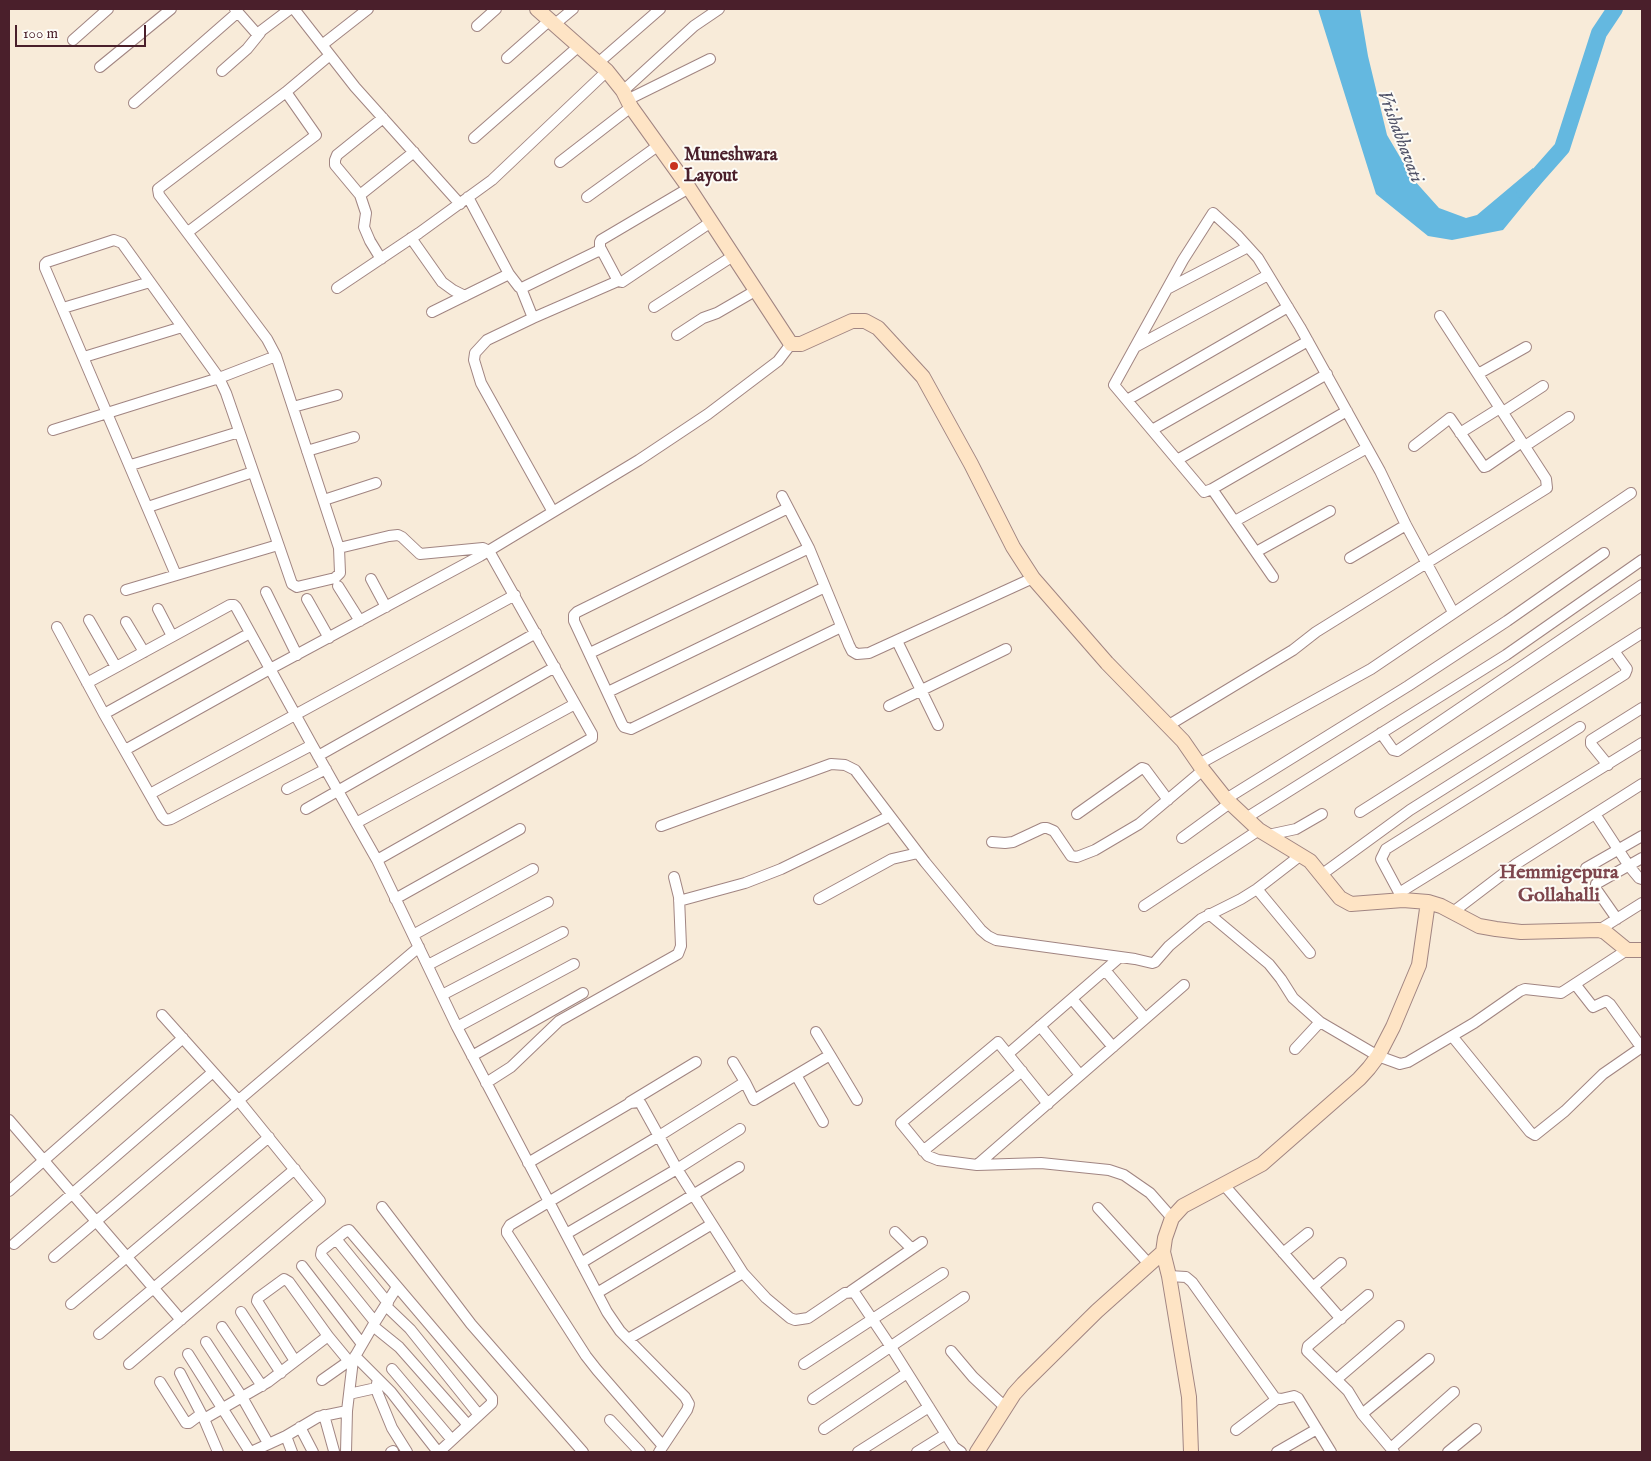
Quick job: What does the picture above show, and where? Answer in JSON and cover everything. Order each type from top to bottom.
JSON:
[{"type":"street","points":[[73,40],[108,9]]},
{"type":"street","points":[[100,67],[171,9]]},
{"type":"street","points":[[222,70],[247,49],[260,33],[290,9]]},
{"type":"street","points":[[294,9],[354,87],[414,152],[464,200],[509,274],[521,288],[534,318]]},
{"type":"street","points":[[322,46],[368,9]]},
{"type":"street","points":[[477,26],[496,9]]},
{"type":"street","points":[[537,9],[602,67],[689,188],[791,344]]},
{"type":"street","points":[[507,58],[552,22],[573,9]]},
{"type":"street","points":[[337,288],[412,238],[492,180],[660,9]]},
{"type":"street","points":[[560,162],[627,100],[694,26],[719,9]]},
{"type":"street","points":[[134,103],[236,10],[254,32],[260,33]]},
{"type":"street","points":[[474,138],[579,46]]},
{"type":"street","points":[[176,575],[45,264],[114,240],[122,243],[219,378],[292,584],[298,587],[335,578],[340,573],[339,548],[276,356],[267,339],[159,195],[158,189],[286,92],[330,55]]},
{"type":"street","points":[[627,100],[710,59]]},
{"type":"street","points":[[188,232],[316,135],[286,92]]},
{"type":"street","points":[[381,259],[364,228],[366,214],[360,195],[335,165],[335,160],[337,155],[383,118]]},
{"type":"street","points":[[587,196],[659,145]]},
{"type":"street","points":[[360,195],[414,152]]},
{"type":"street","points":[[618,281],[601,249],[601,240],[689,188]]},
{"type":"street","points":[[1347,411],[1204,492],[1114,385],[1183,260],[1213,213],[1258,258],[1288,307],[1327,374],[1347,411],[1367,448],[1406,525],[1453,612]]},
{"type":"street","points":[[553,512],[481,384],[474,360],[475,353],[487,340],[618,281],[624,281],[711,222]]},
{"type":"street","points":[[412,238],[442,282],[465,296]]},
{"type":"street","points":[[1166,290],[1248,247]]},
{"type":"street","points":[[521,288],[601,249]]},
{"type":"street","points":[[654,307],[733,256]]},
{"type":"street","points":[[432,312],[509,274]]},
{"type":"street","points":[[1135,347],[1268,275]]},
{"type":"street","points":[[63,308],[150,282]]},
{"type":"street","points":[[677,335],[703,318],[717,313],[756,291]]},
{"type":"street","points":[[1127,400],[1288,307]]},
{"type":"street","points":[[1169,725],[1293,650],[1316,632],[1547,488],[1546,479],[1440,316]]},
{"type":"street","points":[[791,344],[801,344],[852,321],[865,321],[878,328],[923,377],[1013,546],[1034,578],[1107,664],[1183,740],[1201,767],[1228,801],[1264,832],[1301,855],[1314,866],[1340,898],[1352,904],[1401,896],[1441,906],[1479,926],[1496,929],[1521,932],[1599,930],[1637,952]]},
{"type":"street","points":[[84,357],[182,327]]},
{"type":"street","points":[[1152,430],[1308,341]]},
{"type":"street","points":[[126,750],[270,669],[489,551],[639,460],[708,414],[778,361],[791,344]]},
{"type":"street","points":[[1478,374],[1526,346]]},
{"type":"street","points":[[53,430],[219,378],[276,356]]},
{"type":"street","points":[[1177,460],[1327,374]]},
{"type":"street","points":[[1460,433],[1542,386]]},
{"type":"street","points":[[293,407],[337,395]]},
{"type":"street","points":[[1414,446],[1450,418],[1483,466],[1486,467],[1569,417]]},
{"type":"street","points":[[131,465],[239,432]]},
{"type":"street","points":[[307,451],[354,437]]},
{"type":"street","points":[[1235,521],[1367,448]]},
{"type":"street","points":[[148,507],[253,472]]},
{"type":"street","points":[[324,500],[376,484]]},
{"type":"street","points":[[1212,489],[1273,577]]},
{"type":"street","points":[[992,842],[1013,842],[1043,828],[1047,828],[1054,831],[1071,856],[1077,857],[1095,850],[1139,824],[1168,800],[1201,767],[1371,669],[1630,493]]},
{"type":"street","points":[[782,496],[808,548],[852,651],[857,654],[869,653],[897,641],[1034,578]]},
{"type":"street","points":[[788,508],[577,612],[574,620],[622,724],[628,728],[635,728],[842,627]]},
{"type":"street","points":[[1256,552],[1330,511]]},
{"type":"street","points":[[1350,558],[1406,525]]},
{"type":"street","points":[[339,548],[398,535],[420,554],[483,548],[489,551],[592,734],[591,740],[377,860]]},
{"type":"street","points":[[126,590],[278,544]]},
{"type":"street","points":[[590,653],[808,548]]},
{"type":"street","points":[[1182,838],[1228,801],[1507,621],[1604,553]]},
{"type":"street","points":[[1246,818],[1506,655],[1642,560]]},
{"type":"street","points":[[370,579],[386,607]]},
{"type":"street","points":[[1381,733],[1393,750],[1396,751],[1642,585]]},
{"type":"street","points":[[338,586],[360,621]]},
{"type":"street","points":[[608,692],[825,587]]},
{"type":"street","points":[[266,592],[297,655]]},
{"type":"street","points":[[150,794],[515,595]]},
{"type":"street","points":[[307,600],[329,638]]},
{"type":"street","points":[[87,683],[232,604],[236,607],[377,860],[472,1056],[528,1164],[549,1202],[607,1312],[628,1340],[685,1397],[689,1404],[661,1449],[596,1370],[507,1233],[508,1227],[510,1225],[549,1202],[659,1136],[745,1082]]},
{"type":"street","points":[[158,610],[172,636]]},
{"type":"street","points":[[89,620],[116,667]]},
{"type":"street","points":[[126,622],[144,652]]},
{"type":"street","points":[[57,627],[104,714],[166,820],[312,745]]},
{"type":"street","points":[[318,756],[536,632]]},
{"type":"street","points":[[104,714],[250,633]]},
{"type":"street","points":[[1360,812],[1642,633]]},
{"type":"street","points":[[897,641],[938,725]]},
{"type":"street","points":[[889,706],[1006,649]]},
{"type":"street","points":[[1321,875],[1410,810],[1625,674],[1627,669],[1614,650]]},
{"type":"street","points":[[306,809],[555,667]]},
{"type":"street","points":[[356,823],[575,704]]},
{"type":"street","points":[[1608,765],[1591,744],[1591,740],[1642,708]]},
{"type":"street","points":[[1401,896],[1381,858],[1386,849],[1580,727]]},
{"type":"street","points":[[1401,896],[1642,743]]},
{"type":"street","points":[[661,826],[831,764],[851,767],[981,930],[996,940],[1155,963],[1169,946],[1209,914],[1237,902],[1301,855]]},
{"type":"street","points":[[1077,814],[1142,768],[1145,769],[1168,800]]},
{"type":"street","points":[[287,789],[326,769]]},
{"type":"street","points":[[1453,912],[1516,864],[1642,784]]},
{"type":"street","points":[[1144,906],[1264,832],[1296,829],[1322,814]]},
{"type":"street","points":[[1595,814],[1629,866],[1642,879]]},
{"type":"street","points":[[679,901],[745,883],[781,870],[890,816]]},
{"type":"street","points":[[395,899],[520,829]]},
{"type":"street","points":[[1586,868],[1642,836]]},
{"type":"street","points":[[819,899],[892,858],[918,853]]},
{"type":"street","points":[[1617,919],[1596,889],[1596,884],[1642,858]]},
{"type":"street","points":[[413,935],[533,868]]},
{"type":"street","points":[[486,1083],[511,1067],[559,1021],[678,954],[681,946],[679,901],[674,877]]},
{"type":"street","points":[[1257,889],[1310,953]]},
{"type":"street","points":[[428,965],[548,902]]},
{"type":"street","points":[[1191,1452],[1189,1397],[1169,1276],[1163,1252],[1165,1238],[1172,1218],[1182,1206],[1262,1164],[1276,1153],[1359,1079],[1378,1056],[1393,1027],[1419,965],[1428,902]]},
{"type":"street","points":[[1599,930],[1642,903]]},
{"type":"street","points":[[1209,914],[1269,964],[1293,998],[1320,1022],[1378,1056],[1400,1064],[1404,1064],[1452,1036],[1523,990],[1558,994],[1637,952]]},
{"type":"street","points":[[442,995],[563,932]]},
{"type":"street","points":[[54,1257],[419,947]]},
{"type":"street","points":[[1008,1054],[1120,957]]},
{"type":"street","points":[[457,1026],[574,964]]},
{"type":"street","points":[[1105,970],[1146,1018]]},
{"type":"street","points":[[1452,1036],[1530,1132],[1535,1135],[1565,1111],[1603,1074],[1642,1047],[1610,1004],[1606,1001],[1593,1007],[1575,984]]},
{"type":"street","points":[[977,1165],[1184,985]]},
{"type":"street","points":[[472,1056],[583,994]]},
{"type":"street","points":[[1072,999],[1113,1046]]},
{"type":"street","points":[[129,1364],[320,1202],[319,1198],[239,1101],[162,1015]]},
{"type":"street","points":[[1295,1049],[1320,1022]]},
{"type":"street","points":[[1040,1026],[1080,1075]]},
{"type":"street","points":[[816,1032],[857,1100]]},
{"type":"street","points":[[9,1191],[183,1038]]},
{"type":"street","points":[[1048,1104],[998,1042],[901,1123],[923,1151],[928,1156],[938,1160],[977,1165],[1041,1163],[1109,1170],[1124,1175],[1150,1193],[1172,1218]]},
{"type":"street","points":[[733,1062],[754,1100],[830,1055]]},
{"type":"street","points":[[528,1164],[696,1062]]},
{"type":"street","points":[[923,1151],[1022,1071]]},
{"type":"street","points":[[14,1244],[213,1072]]},
{"type":"street","points":[[796,1075],[823,1122]]},
{"type":"street","points":[[630,1102],[638,1102],[640,1104],[677,1169],[742,1273],[766,1298],[790,1318],[795,1320],[808,1318],[922,1242]]},
{"type":"street","points":[[9,1122],[44,1160],[181,1320]]},
{"type":"street","points":[[566,1234],[677,1169],[740,1129]]},
{"type":"street","points":[[71,1304],[269,1138]]},
{"type":"street","points":[[581,1263],[738,1167]]},
{"type":"street","points":[[99,1334],[295,1169]]},
{"type":"street","points":[[1224,1184],[1340,1319]]},
{"type":"street","points":[[382,1207],[470,1324],[583,1452]]},
{"type":"street","points":[[1098,1208],[1149,1264]]},
{"type":"street","points":[[597,1293],[712,1224]]},
{"type":"street","points":[[295,1361],[257,1301],[258,1298],[286,1279],[328,1336],[352,1361],[377,1383],[391,1392],[438,1452],[452,1440],[492,1403],[490,1395],[349,1230],[322,1250],[321,1255],[374,1324],[399,1347],[468,1425]]},
{"type":"street","points":[[895,1232],[912,1249]]},
{"type":"street","points":[[1283,1253],[1308,1233]]},
{"type":"street","points":[[336,1239],[387,1305],[406,1325],[479,1415]]},
{"type":"street","points":[[976,1452],[1014,1394],[1040,1365],[1163,1252]]},
{"type":"street","points":[[1313,1287],[1341,1263]]},
{"type":"street","points":[[302,1266],[362,1344]]},
{"type":"street","points":[[628,1340],[742,1273]]},
{"type":"street","points":[[804,1364],[874,1320],[943,1273]]},
{"type":"street","points":[[1169,1276],[1186,1277],[1192,1282],[1277,1399]]},
{"type":"street","points":[[346,1452],[347,1411],[352,1361],[397,1287]]},
{"type":"street","points":[[851,1291],[856,1294],[874,1320],[954,1447],[961,1452]]},
{"type":"street","points":[[1368,1295],[1308,1346],[1307,1351],[1348,1391],[1362,1414],[1393,1450],[1454,1392]]},
{"type":"street","points":[[813,1398],[964,1297]]},
{"type":"street","points":[[241,1312],[281,1373]]},
{"type":"street","points":[[222,1326],[262,1386]]},
{"type":"street","points":[[1337,1379],[1399,1326]]},
{"type":"street","points":[[160,1382],[186,1423],[189,1423],[242,1398],[262,1386],[328,1336]]},
{"type":"street","points":[[206,1342],[268,1443]]},
{"type":"street","points":[[951,1351],[973,1378],[1005,1407]]},
{"type":"street","points":[[188,1354],[250,1452],[286,1436],[318,1417],[347,1411]]},
{"type":"street","points":[[1362,1414],[1429,1359]]},
{"type":"street","points":[[322,1380],[352,1361]]},
{"type":"street","points":[[392,1369],[452,1440]]},
{"type":"street","points":[[180,1373],[203,1416],[218,1452]]},
{"type":"street","points":[[824,1428],[907,1373]]},
{"type":"street","points":[[349,1394],[377,1383]]},
{"type":"street","points":[[377,1383],[392,1428],[406,1452]]},
{"type":"street","points":[[1236,1430],[1277,1399],[1294,1396],[1297,1397],[1332,1452]]},
{"type":"street","points":[[858,1452],[929,1407]]},
{"type":"street","points":[[324,1415],[334,1451]]},
{"type":"street","points":[[610,1420],[640,1452]]},
{"type":"street","points":[[300,1427],[313,1452]]},
{"type":"street","points":[[1277,1452],[1317,1429]]},
{"type":"street","points":[[1448,1452],[1476,1429]]},
{"type":"street","points":[[917,1452],[946,1434]]},
{"type":"street","points":[[286,1436],[292,1452]]},
{"type":"water","points":[[1318,9],[1360,9],[1368,56],[1387,135],[1413,179],[1439,208],[1466,218],[1477,215],[1533,168],[1543,181],[1503,230],[1452,240],[1428,236],[1376,194]]},
{"type":"waterway","name":"Vrishabhavati","points":[[1524,191],[1562,148],[1599,33],[1615,9]]},
{"type":"place","name":"Muneshwara Layout","points":[[674,166]]},
{"type":"district","name":"Hemmigepura Gollahalli","points":[[1559,886]]}]
